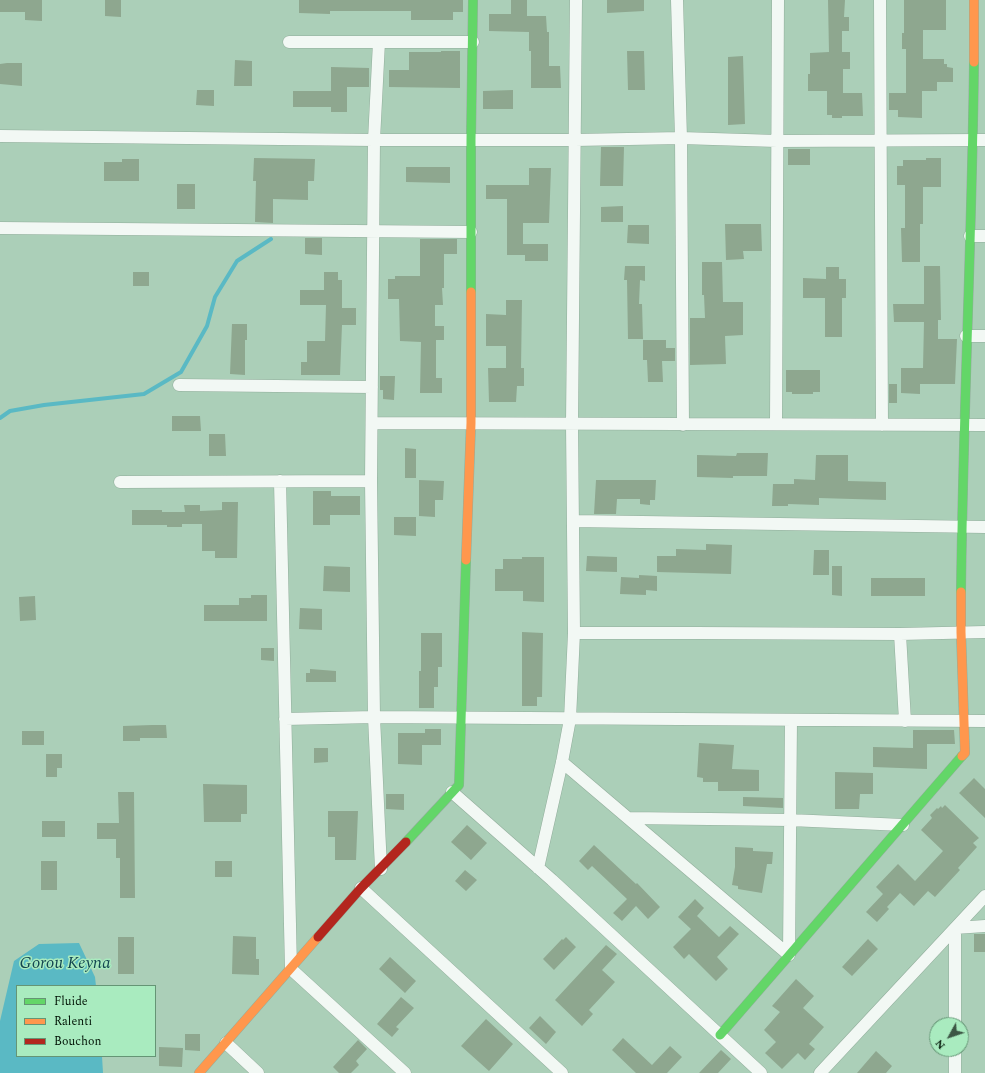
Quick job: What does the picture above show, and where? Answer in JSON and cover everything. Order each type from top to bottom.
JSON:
[{"type":"street","points":[[199,1073],[361,888],[381,869],[459,785],[471,423],[471,140],[474,0]]},
{"type":"street","points":[[538,868],[562,762],[570,719],[574,633],[572,424],[576,0]]},
{"type":"street","points":[[677,0],[681,138],[683,425]]},
{"type":"street","points":[[776,424],[778,0]]},
{"type":"street","points":[[880,0],[882,425]]},
{"type":"street","points":[[720,1035],[965,753],[961,632],[962,527],[966,336],[973,141],[979,42],[974,0]]},
{"type":"street","points":[[289,42],[473,42]]},
{"type":"street","points":[[379,42],[374,140],[371,482],[374,717],[381,869]]},
{"type":"street","points":[[0,136],[374,140],[575,140],[681,138],[881,141],[985,140]]},
{"type":"street","points":[[0,228],[471,232]]},
{"type":"street","points":[[970,236],[985,236]]},
{"type":"street","points":[[966,336],[985,336]]},
{"type":"street","points":[[179,385],[372,387]]},
{"type":"street","points":[[372,423],[985,425]]},
{"type":"street","points":[[120,482],[371,482]]},
{"type":"street","points":[[280,482],[291,969],[405,1073]]},
{"type":"street","points":[[573,521],[985,527]]},
{"type":"street","points":[[574,633],[695,632],[900,634],[985,632]]},
{"type":"street","points":[[900,634],[905,721]]},
{"type":"street","points":[[285,719],[374,717],[461,719],[985,721]]},
{"type":"street","points":[[789,955],[791,720]]},
{"type":"street","points":[[562,762],[789,955]]},
{"type":"street","points":[[452,792],[538,868],[761,1073]]},
{"type":"street","points":[[628,818],[790,820],[903,825]]},
{"type":"street","points":[[361,888],[562,1073]]},
{"type":"street","points":[[820,1073],[985,896]]},
{"type":"street","points":[[955,928],[985,926]]},
{"type":"street","points":[[955,928],[955,1017]]},
{"type":"street","points":[[226,1043],[258,1073]]},
{"type":"street","points":[[955,1057],[955,1073]]},
{"type":"water","name":"Gorou Keyna","points":[[79,943],[95,977],[96,985],[16,985],[16,1057],[102,1057],[103,1073],[0,1073],[0,1021],[14,961],[39,944]]},
{"type":"building","points":[[0,0],[42,0],[42,21],[25,20],[25,12],[0,12]]},
{"type":"building","points":[[105,0],[121,0],[121,17],[105,16]]},
{"type":"building","points":[[299,0],[463,0],[463,12],[453,12],[453,20],[411,20],[411,11],[330,11],[330,14],[299,13]]},
{"type":"building","points":[[511,0],[527,0],[527,16],[546,16],[547,32],[549,32],[549,66],[560,66],[561,88],[531,88],[531,51],[529,51],[529,32],[489,31],[489,14],[511,14]]},
{"type":"building","points":[[607,0],[644,0],[644,11],[607,13]]},
{"type":"building","points":[[828,0],[845,0],[844,17],[849,17],[849,31],[842,31],[842,52],[850,52],[850,69],[843,69],[843,93],[862,93],[863,116],[842,116],[842,118],[832,118],[832,115],[827,115],[827,91],[808,91],[810,53],[829,52]]},
{"type":"building","points":[[904,0],[946,0],[946,30],[923,30],[923,59],[944,59],[944,64],[947,64],[947,67],[953,68],[953,82],[937,82],[937,91],[922,91],[922,118],[898,117],[898,110],[889,110],[889,93],[906,93],[906,49],[902,49],[902,33],[904,33]]},
{"type":"building","points":[[460,51],[460,88],[389,87],[389,70],[409,70],[409,52]]},
{"type":"building","points":[[627,51],[644,51],[645,90],[628,90]]},
{"type":"building","points":[[743,56],[745,124],[728,125],[728,57]]},
{"type":"building","points":[[235,60],[252,61],[252,86],[234,86]]},
{"type":"building","points":[[22,63],[22,86],[0,84],[0,64]]},
{"type":"building","points":[[331,67],[369,68],[369,87],[347,87],[347,112],[331,112],[331,107],[293,107],[293,91],[331,91]]},
{"type":"building","points":[[197,90],[214,90],[214,106],[196,105]]},
{"type":"building","points":[[513,90],[513,109],[483,109],[483,91]]},
{"type":"building","points":[[601,147],[624,147],[623,186],[600,186]]},
{"type":"building","points":[[788,149],[810,149],[810,165],[788,165]]},
{"type":"building","points":[[254,158],[315,159],[314,181],[308,181],[308,200],[273,199],[273,223],[255,222],[256,181],[253,181]]},
{"type":"building","points":[[926,158],[941,158],[941,187],[923,187],[923,224],[920,224],[920,262],[902,262],[901,228],[905,228],[905,185],[897,185],[897,166],[903,166],[903,160],[926,160]]},
{"type":"building","points":[[122,159],[139,159],[139,181],[104,181],[104,162],[122,162]]},
{"type":"building","points":[[406,167],[450,167],[450,183],[406,182]]},
{"type":"building","points":[[529,168],[551,168],[549,223],[523,223],[523,244],[548,244],[548,261],[525,261],[525,255],[507,255],[507,199],[486,199],[486,185],[529,185]]},
{"type":"building","points":[[177,184],[195,184],[195,209],[177,209]]},
{"type":"building","points":[[623,206],[623,222],[601,222],[601,207]]},
{"type":"building","points":[[725,224],[761,224],[762,251],[743,251],[744,259],[726,260]]},
{"type":"building","points":[[628,225],[649,225],[649,244],[627,243]]},
{"type":"building","points":[[305,238],[322,238],[322,255],[305,254]]},
{"type":"building","points":[[420,239],[457,239],[457,254],[444,254],[444,288],[442,288],[443,305],[435,305],[435,326],[444,326],[444,340],[436,340],[436,378],[442,378],[442,393],[420,393],[421,342],[400,341],[399,299],[388,299],[388,279],[395,279],[395,276],[420,276]]},
{"type":"building","points":[[702,262],[722,262],[723,302],[743,302],[743,335],[725,336],[726,364],[690,365],[690,318],[705,318],[704,295],[702,295]]},
{"type":"building","points":[[625,266],[645,266],[645,281],[640,280],[639,304],[642,304],[643,339],[628,339],[627,280],[624,280]]},
{"type":"building","points":[[924,266],[940,266],[941,320],[938,320],[938,339],[957,339],[955,384],[920,384],[920,394],[901,393],[901,368],[923,368],[924,322],[894,322],[893,304],[924,304]]},
{"type":"building","points":[[826,267],[839,267],[839,279],[846,279],[846,298],[842,298],[842,337],[825,337],[825,298],[803,298],[803,278],[826,279]]},
{"type":"building","points":[[133,272],[149,272],[149,286],[133,286]]},
{"type":"building","points":[[324,272],[338,272],[338,280],[342,280],[342,308],[356,308],[356,325],[342,325],[340,375],[301,375],[301,362],[307,362],[307,341],[325,341],[326,305],[300,305],[300,290],[324,290]]},
{"type":"building","points":[[506,300],[522,300],[521,368],[524,368],[524,386],[517,386],[516,402],[489,402],[488,368],[506,368],[506,346],[486,346],[486,314],[506,315]]},
{"type":"building","points":[[232,324],[247,324],[247,340],[245,340],[245,375],[230,374]]},
{"type":"building","points":[[643,340],[666,340],[666,348],[675,348],[675,361],[662,361],[663,382],[648,382],[647,360],[643,360]]},
{"type":"building","points":[[786,370],[820,370],[820,392],[813,392],[813,394],[792,394],[792,392],[786,392]]},
{"type":"building","points":[[380,376],[395,376],[394,400],[383,399],[383,390],[380,390]]},
{"type":"building","points":[[889,384],[897,384],[897,403],[889,403]]},
{"type":"building","points":[[172,416],[200,416],[201,431],[172,431]]},
{"type":"building","points":[[209,434],[225,434],[226,456],[209,456]]},
{"type":"building","points":[[405,448],[416,449],[416,478],[405,478]]},
{"type":"building","points":[[737,453],[768,453],[767,476],[733,476],[733,478],[697,477],[697,455],[736,456]]},
{"type":"building","points":[[816,455],[848,455],[848,481],[886,482],[886,500],[819,498],[819,505],[788,504],[788,506],[772,506],[773,484],[794,484],[794,479],[815,480]]},
{"type":"building","points":[[419,480],[444,481],[443,500],[435,500],[435,517],[419,516]]},
{"type":"building","points":[[596,480],[656,480],[655,500],[650,500],[650,505],[640,504],[640,499],[617,499],[616,514],[594,514]]},
{"type":"building","points":[[313,491],[331,491],[331,496],[360,496],[360,515],[330,515],[330,525],[313,525]]},
{"type":"building","points":[[222,502],[238,502],[237,558],[215,558],[215,551],[202,551],[202,524],[182,524],[182,527],[167,527],[167,525],[132,525],[132,510],[185,512],[184,505],[200,505],[200,511],[222,510]]},
{"type":"building","points":[[394,517],[416,517],[416,536],[394,535]]},
{"type":"building","points":[[706,544],[732,545],[731,574],[657,572],[657,556],[676,556],[676,549],[706,550]]},
{"type":"building","points":[[814,550],[829,550],[829,575],[813,575]]},
{"type":"building","points":[[587,556],[617,557],[617,572],[586,571]]},
{"type":"building","points":[[522,557],[544,557],[544,602],[523,601],[523,591],[495,591],[495,569],[503,569],[503,559],[522,559]]},
{"type":"building","points":[[324,566],[350,567],[350,592],[323,591]]},
{"type":"building","points":[[832,566],[842,566],[842,596],[832,595]]},
{"type":"building","points":[[639,575],[657,576],[657,591],[646,590],[646,595],[620,594],[621,577],[639,578]]},
{"type":"building","points":[[871,578],[925,578],[925,596],[871,596]]},
{"type":"building","points":[[251,595],[267,595],[267,621],[204,621],[204,605],[239,605],[239,598],[251,598]]},
{"type":"building","points":[[35,596],[36,620],[20,621],[19,597]]},
{"type":"building","points":[[300,608],[322,609],[322,630],[299,629]]},
{"type":"building","points":[[522,632],[543,633],[542,697],[537,697],[537,706],[522,706]]},
{"type":"building","points":[[421,633],[442,633],[442,667],[438,667],[438,687],[434,687],[434,708],[419,708]]},
{"type":"building","points":[[261,648],[274,648],[274,661],[261,660]]},
{"type":"building","points":[[310,669],[336,671],[336,682],[306,682],[306,673],[310,673]]},
{"type":"building","points":[[166,725],[167,738],[140,738],[140,741],[123,741],[123,726]]},
{"type":"building","points":[[425,729],[441,729],[441,745],[422,745],[422,765],[398,764],[398,733],[425,733]]},
{"type":"building","points":[[913,730],[954,730],[955,744],[927,744],[927,769],[873,767],[873,747],[913,748]]},
{"type":"building","points":[[22,731],[44,731],[44,745],[22,745]]},
{"type":"building","points":[[699,743],[734,745],[732,769],[759,770],[759,791],[718,791],[718,782],[703,782],[703,778],[697,777]]},
{"type":"building","points":[[314,748],[328,748],[328,762],[314,763]]},
{"type":"building","points":[[46,754],[62,754],[62,768],[57,768],[57,777],[46,777]]},
{"type":"building","points":[[835,772],[873,773],[873,794],[860,794],[859,809],[835,809]]},
{"type":"building","points":[[974,778],[985,789],[985,818],[959,793]]},
{"type":"building","points":[[203,784],[247,785],[247,814],[241,814],[241,822],[204,822]]},
{"type":"building","points":[[118,792],[134,792],[135,898],[120,898],[120,858],[116,858],[116,839],[97,839],[97,823],[119,823]]},
{"type":"building","points":[[386,794],[404,794],[404,810],[386,809]]},
{"type":"building","points":[[743,797],[783,798],[783,808],[743,806]]},
{"type":"building","points":[[945,805],[979,838],[973,843],[977,847],[958,868],[960,870],[935,897],[928,891],[914,906],[900,893],[887,907],[889,909],[877,922],[866,912],[883,894],[876,887],[898,864],[915,881],[943,851],[921,830],[932,818],[930,815],[937,808],[938,809],[941,806],[942,808]]},
{"type":"building","points":[[328,811],[358,811],[356,860],[335,860],[335,837],[328,837]]},
{"type":"building","points":[[42,821],[65,821],[65,837],[42,837]]},
{"type":"building","points":[[467,825],[487,843],[471,860],[451,842]]},
{"type":"building","points":[[594,845],[636,884],[637,883],[660,907],[648,919],[636,906],[622,921],[613,913],[627,899],[592,866],[588,870],[579,861]]},
{"type":"building","points":[[735,847],[753,848],[753,851],[773,852],[772,864],[767,864],[762,893],[738,889],[738,886],[732,885],[735,867]]},
{"type":"building","points":[[41,861],[57,861],[57,890],[41,890]]},
{"type":"building","points":[[215,861],[232,861],[232,877],[215,877]]},
{"type":"building","points":[[465,870],[477,880],[466,891],[455,881]]},
{"type":"building","points":[[695,899],[704,908],[697,916],[719,937],[730,926],[739,934],[717,957],[728,969],[716,981],[689,954],[684,959],[673,947],[691,929],[678,917]]},
{"type":"building","points":[[974,934],[985,934],[985,952],[974,952]]},
{"type":"building","points":[[233,936],[256,937],[256,959],[259,959],[259,975],[232,974]]},
{"type":"building","points":[[118,937],[134,937],[134,974],[118,974]]},
{"type":"building","points":[[566,937],[576,947],[554,970],[543,959],[562,939],[563,940]]},
{"type":"building","points":[[868,939],[878,949],[852,976],[842,967]]},
{"type":"building","points":[[606,945],[617,954],[602,970],[615,982],[589,1010],[593,1014],[582,1026],[555,1000]]},
{"type":"building","points":[[390,957],[416,981],[405,993],[379,969]]},
{"type":"building","points":[[796,979],[814,996],[803,1008],[824,1027],[809,1044],[815,1049],[805,1060],[798,1053],[782,1069],[765,1053],[776,1042],[764,1030],[780,1012],[772,1006]]},
{"type":"building","points":[[401,997],[414,1008],[396,1027],[399,1029],[392,1037],[377,1024]]},
{"type":"building","points":[[540,1016],[556,1032],[546,1044],[529,1028]]},
{"type":"building","points":[[486,1019],[513,1044],[489,1071],[461,1046]]},
{"type":"building","points":[[185,1034],[200,1034],[200,1051],[185,1050]]},
{"type":"building","points":[[623,1038],[652,1065],[670,1046],[682,1057],[667,1073],[636,1073],[612,1050]]},
{"type":"building","points":[[358,1040],[367,1049],[356,1061],[359,1065],[351,1073],[339,1073],[333,1067]]},
{"type":"building","points":[[159,1047],[183,1048],[182,1067],[159,1066]]},
{"type":"building","points":[[721,1050],[731,1059],[718,1073],[699,1073]]},
{"type":"building","points":[[876,1051],[892,1066],[886,1073],[857,1073]]},
{"type":"waterway","points":[[0,418],[10,411],[44,405],[144,394],[181,372],[207,326],[215,297],[237,261],[271,239]]},
{"type":"traffic: fast","points":[[471,292],[473,0]]},
{"type":"traffic: fast","points":[[961,592],[974,62]]},
{"type":"traffic: fast","points":[[406,842],[459,785],[466,560]]},
{"type":"traffic: fast","points":[[720,1035],[962,756]]},
{"type":"traffic: slow","points":[[974,0],[974,62]]},
{"type":"traffic: slow","points":[[466,560],[471,423],[471,292]]},
{"type":"traffic: slow","points":[[961,592],[965,753],[962,756]]},
{"type":"traffic: slow","points":[[199,1073],[318,937]]},
{"type":"traffic: jam","points":[[318,937],[361,888],[406,842]]}]
